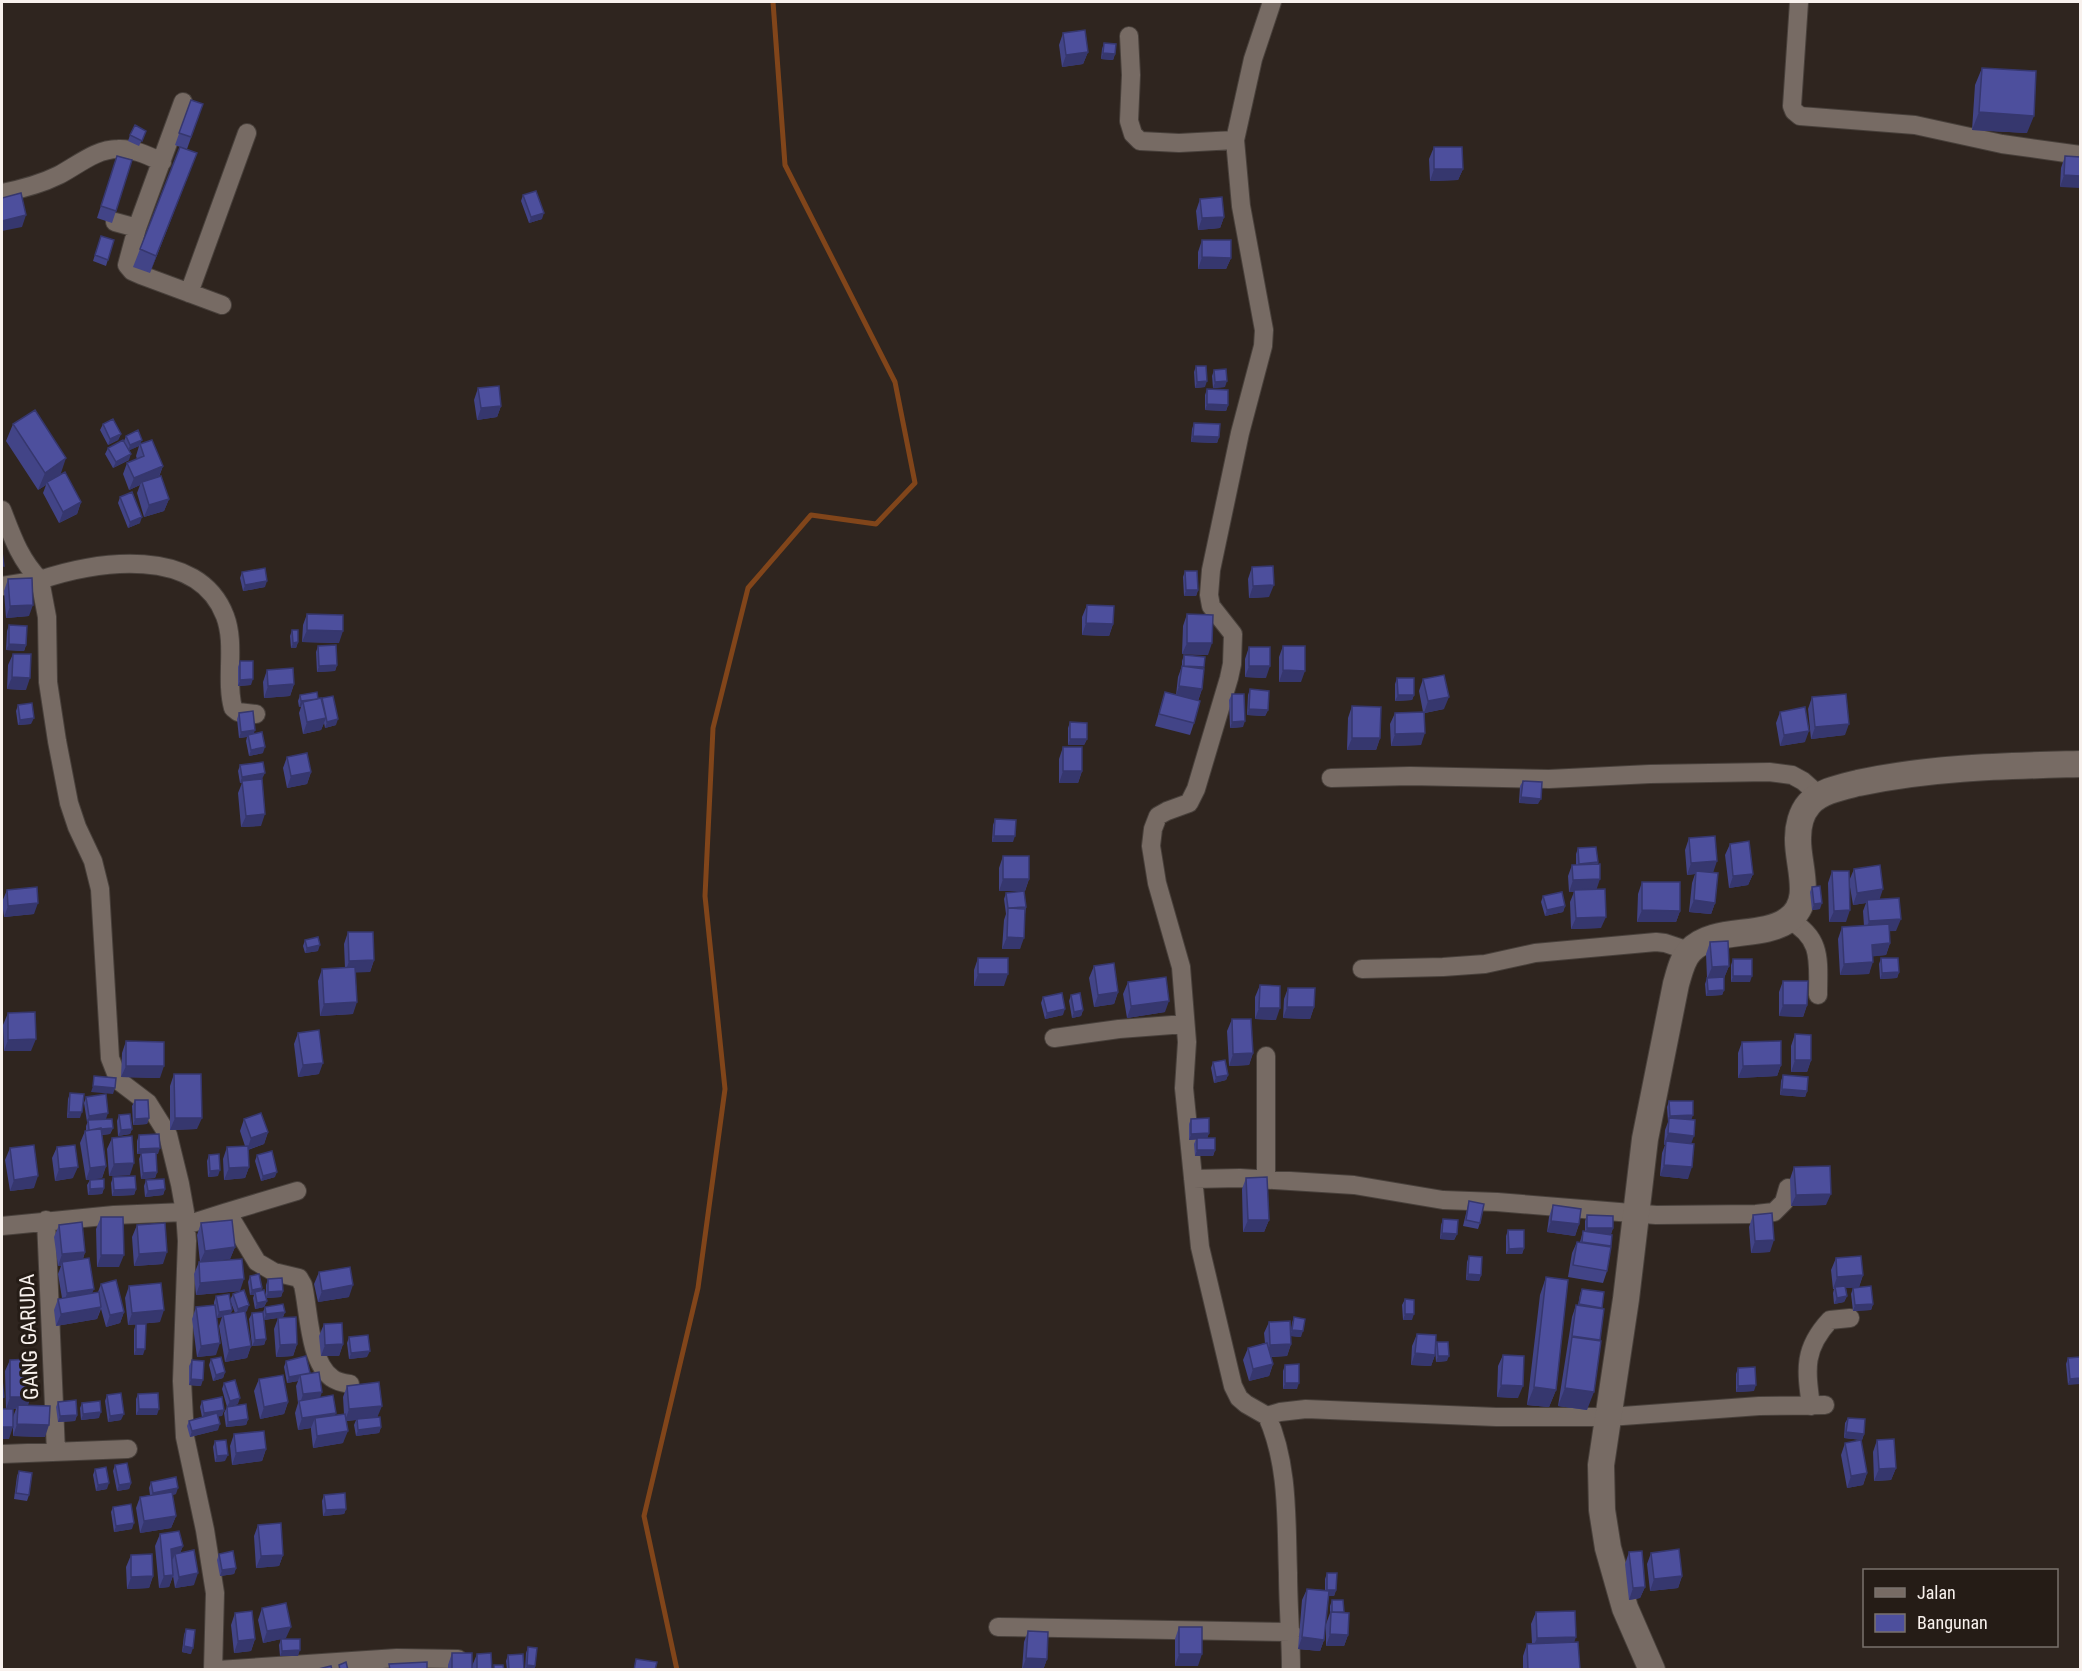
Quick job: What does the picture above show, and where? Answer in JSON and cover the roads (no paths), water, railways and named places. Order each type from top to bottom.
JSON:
[{"type":"street","points":[[1272,2],[1253,59],[1234,140],[1241,206],[1264,330],[1261,357],[1240,433],[1211,570],[1209,595],[1211,606],[1233,634],[1232,664],[1196,789],[1189,803],[1158,816],[1153,829],[1151,846],[1157,883],[1181,967],[1187,1042],[1184,1088],[1200,1246],[1233,1386],[1239,1398],[1267,1416],[1277,1444],[1286,1502],[1291,1670]]},
{"type":"street","points":[[1799,2],[1792,102],[1794,111],[1800,116],[1916,125],[2011,146],[2080,154]]},
{"type":"street","points":[[1130,36],[1129,121],[1133,134],[1140,141],[1179,143],[1234,140]]},
{"type":"street","points":[[183,102],[127,261],[129,269],[222,305]]},
{"type":"street","points":[[189,293],[247,133]]},
{"type":"street","points":[[2,193],[25,189],[41,183],[102,151],[119,149],[134,151],[162,162]]},
{"type":"street","points":[[115,222],[137,228]]},
{"type":"street","points":[[2,510],[27,567],[40,580],[47,618],[48,682],[69,803],[93,861],[100,889],[110,1058],[119,1081],[148,1103],[168,1135],[186,1218],[182,1389],[185,1437],[205,1530],[215,1593],[213,1670]]},
{"type":"street","points":[[2,586],[40,580],[78,569],[135,563],[161,566],[196,579],[210,592],[225,617],[229,636],[233,708],[238,712],[256,714]]},
{"type":"street","points":[[1652,1670],[1625,1608],[1608,1548],[1602,1510],[1601,1465],[1637,1213],[1645,1139],[1676,984],[1689,951],[1706,940],[1769,928],[1789,920],[1796,912],[1801,902],[1803,889],[1798,849],[1802,815],[1809,803],[1820,796],[1840,788],[1897,774],[1972,767],[2080,764]]},
{"type":"street","points":[[1331,778],[1410,776],[1549,779],[1769,772],[1792,775],[1803,781],[1820,796]]},
{"type":"street","points":[[1789,920],[1806,931],[1816,949],[1818,995]]},
{"type":"street","points":[[1362,969],[1485,964],[1535,953],[1656,942],[1689,951]]},
{"type":"street","points":[[1054,1038],[1119,1029],[1185,1024]]},
{"type":"street","points":[[1266,1056],[1266,1179]]},
{"type":"street","points":[[1193,1179],[1266,1179],[1354,1185],[1459,1202],[1497,1202],[1685,1215],[1767,1214],[1779,1208],[1787,1196],[1788,1188]]},
{"type":"street","points":[[2,1226],[114,1215],[186,1218],[227,1212],[297,1191]]},
{"type":"street","points":[[227,1212],[257,1262],[274,1272],[299,1278],[315,1350],[321,1364],[333,1379],[350,1384]]},
{"type":"street","name":"GANG GARUDA","points":[[46,1220],[56,1452]]},
{"type":"street","points":[[1267,1416],[1306,1409],[1496,1417],[1609,1417],[1818,1405],[1806,1363],[1814,1342],[1830,1320],[1850,1318]]},
{"type":"street","points":[[2,1454],[128,1449]]},
{"type":"street","points":[[998,1627],[1290,1632]]},
{"type":"street","points":[[218,1670],[359,1665],[420,1657],[458,1659]]},
{"type":"waterway","points":[[677,1670],[644,1516],[698,1288],[725,1089],[705,896],[713,728],[748,588],[811,515],[876,524],[915,483],[895,382],[785,165],[773,2]]}]
